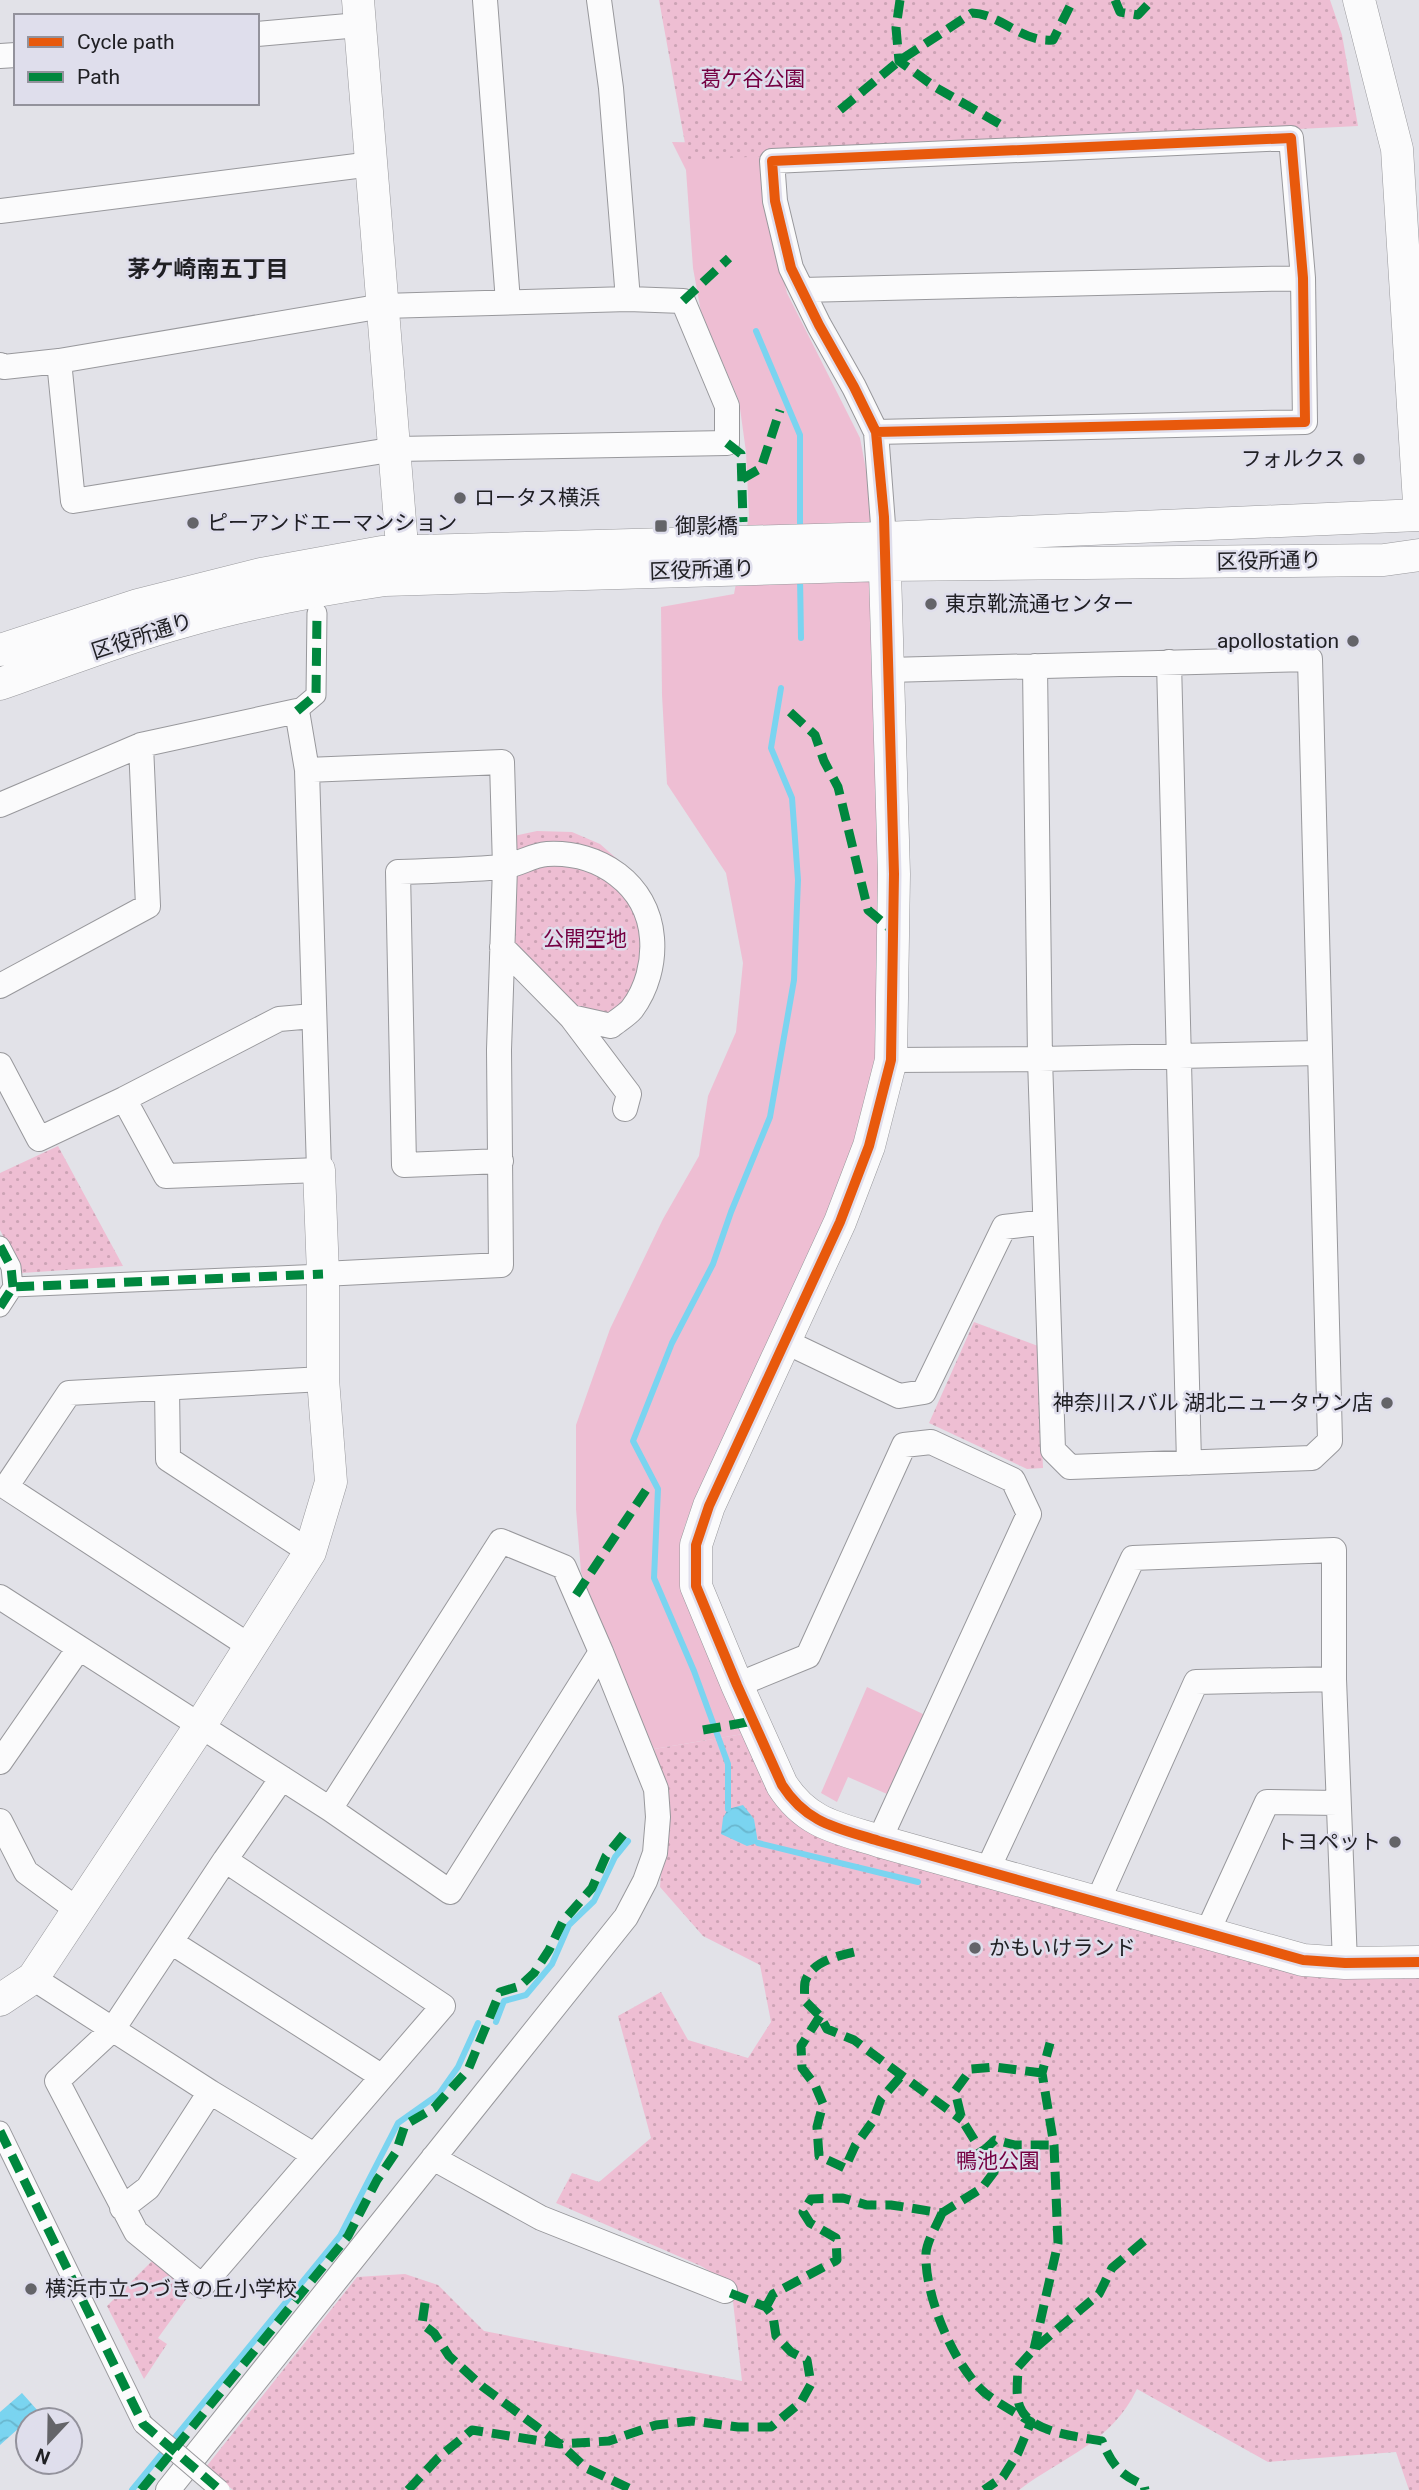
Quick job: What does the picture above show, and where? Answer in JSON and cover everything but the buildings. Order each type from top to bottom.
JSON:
[{"type":"street","points":[[485,0],[508,303]]},
{"type":"street","points":[[599,0],[611,88],[628,299]]},
{"type":"street","points":[[1359,0],[1397,149],[1419,503]]},
{"type":"street","points":[[259,34],[359,13],[404,565]]},
{"type":"street","points":[[876,432],[1305,422],[1303,278],[1291,138],[772,161],[775,201],[791,268],[876,432],[885,552],[894,874],[891,1060],[869,1146],[845,1210],[709,1506],[696,1545],[696,1586],[782,1785],[792,1800],[818,1821],[879,1841],[1303,1960],[1345,1963],[1419,1962]]},
{"type":"street","points":[[0,211],[372,164]]},
{"type":"street","points":[[802,290],[1303,278]]},
{"type":"street","points":[[0,365],[4,367],[59,361],[383,306],[628,299],[683,301],[727,406],[727,443],[396,449],[73,501],[59,361]]},
{"type":"street","name":"区役所通り","points":[[0,650],[138,605],[334,559],[404,565],[885,552],[1419,515]]},
{"type":"street","name":"区役所通り","points":[[730,556],[833,539],[885,552],[894,548],[905,554],[929,556],[938,564],[1384,560],[1419,555]]},
{"type":"street","name":"区役所通り","points":[[0,684],[180,622],[255,603],[338,587],[404,565]]},
{"type":"street","points":[[0,805],[141,745],[298,711],[317,695],[317,612]]},
{"type":"street","points":[[888,670],[1169,662],[1310,659],[1330,1441],[1312,1458],[1070,1466],[1054,1450],[1040,1059],[1035,666]]},
{"type":"street","points":[[1169,662],[1189,1463]]},
{"type":"street","points":[[0,2000],[33,1978],[251,1647],[310,1552],[331,1482],[323,1379],[323,1274],[307,770],[298,711]]},
{"type":"street","points":[[0,986],[148,906],[141,745]]},
{"type":"street","points":[[13,1287],[500,1265],[499,1050],[505,867],[502,762],[307,770]]},
{"type":"street","points":[[501,1161],[404,1165],[398,872],[505,867],[544,854],[572,855],[598,862],[621,876],[639,896],[651,924],[653,955],[646,983],[631,1010],[611,1026],[571,1017]]},
{"type":"street","points":[[502,947],[571,1017],[629,1094],[625,1109]]},
{"type":"street","points":[[0,1065],[39,1139],[124,1099],[279,1019],[313,1016]]},
{"type":"street","points":[[891,1060],[1319,1053]]},
{"type":"street","points":[[124,1099],[166,1176],[319,1170]]},
{"type":"street","points":[[784,1341],[899,1396],[924,1392],[1004,1227],[1045,1222]]},
{"type":"street","points":[[0,1246],[11,1267],[13,1287],[0,1307]]},
{"type":"street","points":[[251,1647],[6,1487],[69,1393],[323,1379]]},
{"type":"street","points":[[167,1388],[168,1459],[310,1552]]},
{"type":"street","points":[[737,1685],[808,1656],[904,1445],[931,1442],[1013,1480],[1029,1514],[879,1841]]},
{"type":"street","points":[[168,2490],[626,1917],[645,1881],[655,1853],[658,1817],[656,1789],[564,1567],[500,1541],[330,1809]]},
{"type":"street","points":[[986,1871],[1133,1558],[1334,1550],[1334,1679],[1345,1963]]},
{"type":"street","points":[[0,1597],[330,1809],[450,1892],[601,1652]]},
{"type":"street","points":[[0,1762],[79,1648]]},
{"type":"street","points":[[1098,1901],[1196,1682],[1334,1679]]},
{"type":"street","points":[[225,1860],[443,2006],[202,2287],[136,2232],[57,2081],[113,2029],[225,1860],[282,1778]]},
{"type":"street","points":[[1208,1933],[1268,1802],[1338,1803]]},
{"type":"street","points":[[0,1821],[26,1872],[79,1911]]},
{"type":"street","points":[[171,1942],[381,2076]]},
{"type":"street","points":[[33,1978],[210,2092],[314,2155]]},
{"type":"street","points":[[122,2208],[148,2188],[210,2092]]},
{"type":"street","points":[[0,2131],[144,2424],[220,2490]]},
{"type":"street","points":[[433,2158],[541,2218],[725,2291]]},
{"type":"green space","name":"葛ケ谷公園","points":[[659,0],[1330,0],[1342,35],[1358,126],[688,160]]},
{"type":"green space","points":[[672,142],[765,144],[770,224],[787,293],[860,438],[873,507],[881,802],[878,1067],[841,1184],[696,1496],[684,1528],[685,1581],[695,1626],[743,1734],[654,1749],[581,1572],[576,1509],[576,1425],[610,1329],[663,1219],[699,1156],[708,1096],[736,1032],[743,963],[726,873],[667,784],[661,607],[734,594],[749,516],[746,452],[739,401],[701,312],[693,268],[686,170]]},
{"type":"green space","name":"公開空地","points":[[537,831],[572,832],[600,844],[641,880],[657,913],[616,1033],[580,1046],[510,968],[509,837]]},
{"type":"green space","points":[[58,1146],[123,1266],[22,1273],[0,1230],[0,1173]]},
{"type":"green space","points":[[974,1322],[1038,1346],[1043,1468],[1027,1469],[929,1423]]},
{"type":"green space","points":[[867,1687],[925,1715],[887,1794],[848,1777],[837,1802],[821,1793]]},
{"type":"green space","name":"鴨池公園","points":[[743,1734],[779,1801],[1318,1973],[1356,1979],[1419,1978],[1419,2490],[1409,2490],[1396,2452],[1268,2462],[1137,2389],[1114,2423],[1100,2436],[1019,2490],[233,2490],[206,2467],[357,2277],[405,2274],[438,2285],[484,2331],[742,2381],[731,2284],[701,2266],[556,2203],[572,2173],[599,2182],[651,2138],[618,2016],[661,1992],[688,2040],[748,2058],[771,2022],[760,1965],[703,1936],[660,1887],[667,1793],[654,1749]]},
{"type":"green space","points":[[154,2259],[192,2291],[158,2338],[167,2344],[144,2379],[107,2306]]},
{"type":"water","points":[[743,1805],[754,1819],[758,1843],[747,1846],[721,1834],[723,1818],[728,1809]]},
{"type":"water","points":[[22,2393],[34,2406],[14,2406],[14,2432],[0,2445],[0,2412]]},
{"type":"waterway","points":[[756,331],[800,435],[800,531]]},
{"type":"waterway","points":[[800,577],[801,638]]},
{"type":"waterway","points":[[728,1809],[728,1764],[694,1671],[654,1578],[658,1489],[633,1441],[672,1343],[713,1264],[770,1117],[794,980],[798,880],[792,798],[771,748],[781,688]]},
{"type":"waterway","points":[[496,2022],[504,2001],[526,1995],[552,1964],[569,1925],[594,1901],[615,1857],[628,1841]]},
{"type":"waterway","points":[[758,1843],[918,1882]]},
{"type":"waterway","points":[[132,2490],[340,2236],[398,2123],[439,2094],[458,2067],[478,2023]]},
{"type":"marked path","points":[[900,0],[896,28],[899,61],[935,87],[1005,127]]},
{"type":"marked path","points":[[840,110],[899,61],[972,13],[993,18],[1031,37],[1053,40],[1073,0]]},
{"type":"marked path","points":[[1115,0],[1120,12],[1138,15],[1152,0]]},
{"type":"marked path","points":[[683,301],[729,258]]},
{"type":"marked path","points":[[742,479],[761,468],[780,410]]},
{"type":"marked path","points":[[727,443],[741,454],[743,522]]},
{"type":"marked path","points":[[297,711],[316,695],[317,613]]},
{"type":"marked path","points":[[790,712],[815,735],[824,761],[838,787],[868,910],[893,931]]},
{"type":"marked path","points":[[0,1246],[11,1267],[13,1287]]},
{"type":"marked path","points":[[0,1307],[13,1287],[323,1274]]},
{"type":"marked path","points":[[576,1595],[648,1487]]},
{"type":"marked path","points":[[703,1730],[753,1721]]},
{"type":"marked path","points":[[141,2490],[348,2236],[377,2180],[396,2152],[405,2125],[434,2108],[468,2070],[500,1992],[520,1986],[534,1973],[563,1921],[592,1888],[606,1856],[627,1830]]},
{"type":"marked path","points":[[854,1952],[825,1961],[813,1969],[805,1982],[804,2000],[820,2016],[827,2029],[854,2040],[962,2120]]},
{"type":"marked path","points":[[820,2016],[801,2046],[802,2068],[815,2085],[823,2104],[817,2127],[819,2156],[845,2168],[855,2146],[873,2121],[881,2099],[901,2076]]},
{"type":"marked path","points":[[1034,2349],[1058,2243],[1054,2145],[1042,2073],[1050,2043]]},
{"type":"marked path","points":[[766,2307],[773,2294],[837,2260],[836,2238],[810,2223],[803,2212],[811,2199],[843,2198],[867,2205],[891,2205],[942,2213],[982,2188],[994,2172],[962,2120],[955,2091],[971,2069],[995,2067],[1042,2073]]},
{"type":"marked path","points":[[0,2131],[143,2424],[220,2490]]},
{"type":"marked path","points":[[982,2152],[995,2140],[1015,2145],[1054,2145]]},
{"type":"marked path","points":[[942,2213],[926,2253],[930,2289],[943,2329],[973,2381],[990,2397],[1031,2422],[1018,2453],[1003,2477],[984,2490]]},
{"type":"marked path","points":[[1144,2241],[1112,2268],[1099,2294],[1034,2349],[1018,2367],[1017,2388],[1022,2411],[1030,2420],[1065,2435],[1102,2441],[1109,2457],[1118,2468],[1144,2485],[1145,2490]]},
{"type":"marked path","points":[[408,2490],[438,2458],[472,2430],[560,2444],[609,2441],[656,2425],[692,2421],[738,2427],[771,2427],[801,2402],[811,2384],[807,2360],[791,2352],[776,2336],[773,2316],[766,2307],[725,2291]]},
{"type":"marked path","points":[[425,2303],[422,2324],[434,2333],[449,2356],[483,2387],[560,2444],[586,2468],[633,2490]]},
{"type":"cycle path","points":[[876,432],[1305,422],[1303,278],[1291,138],[772,161],[775,201],[791,268],[876,432],[884,517],[894,874],[891,1060],[869,1146],[840,1222],[709,1506],[696,1545],[696,1586],[782,1785],[802,1808],[824,1823],[879,1841],[1303,1960],[1345,1963],[1419,1962]]},
{"type":"place","name":"フォルクス","points":[[1359,459]]},
{"type":"place","name":"ロータス横浜","points":[[460,498]]},
{"type":"place","name":"ピーアンドエーマンション","points":[[193,523]]},
{"type":"place","name":"御影橋","points":[[661,526]]},
{"type":"place","name":"東京靴流通センター","points":[[931,604]]},
{"type":"place","name":"apollostation","points":[[1353,641]]},
{"type":"place","name":"神奈川スバル 湖北ニュータウン店","points":[[1387,1403]]},
{"type":"place","name":"トヨペット","points":[[1395,1842]]},
{"type":"place","name":"かもいけランド","points":[[975,1948]]},
{"type":"place","name":"横浜市立つづきの丘小学校","points":[[31,2289]]},
{"type":"district","name":"茅ケ崎南五丁目","points":[[208,269]]}]
